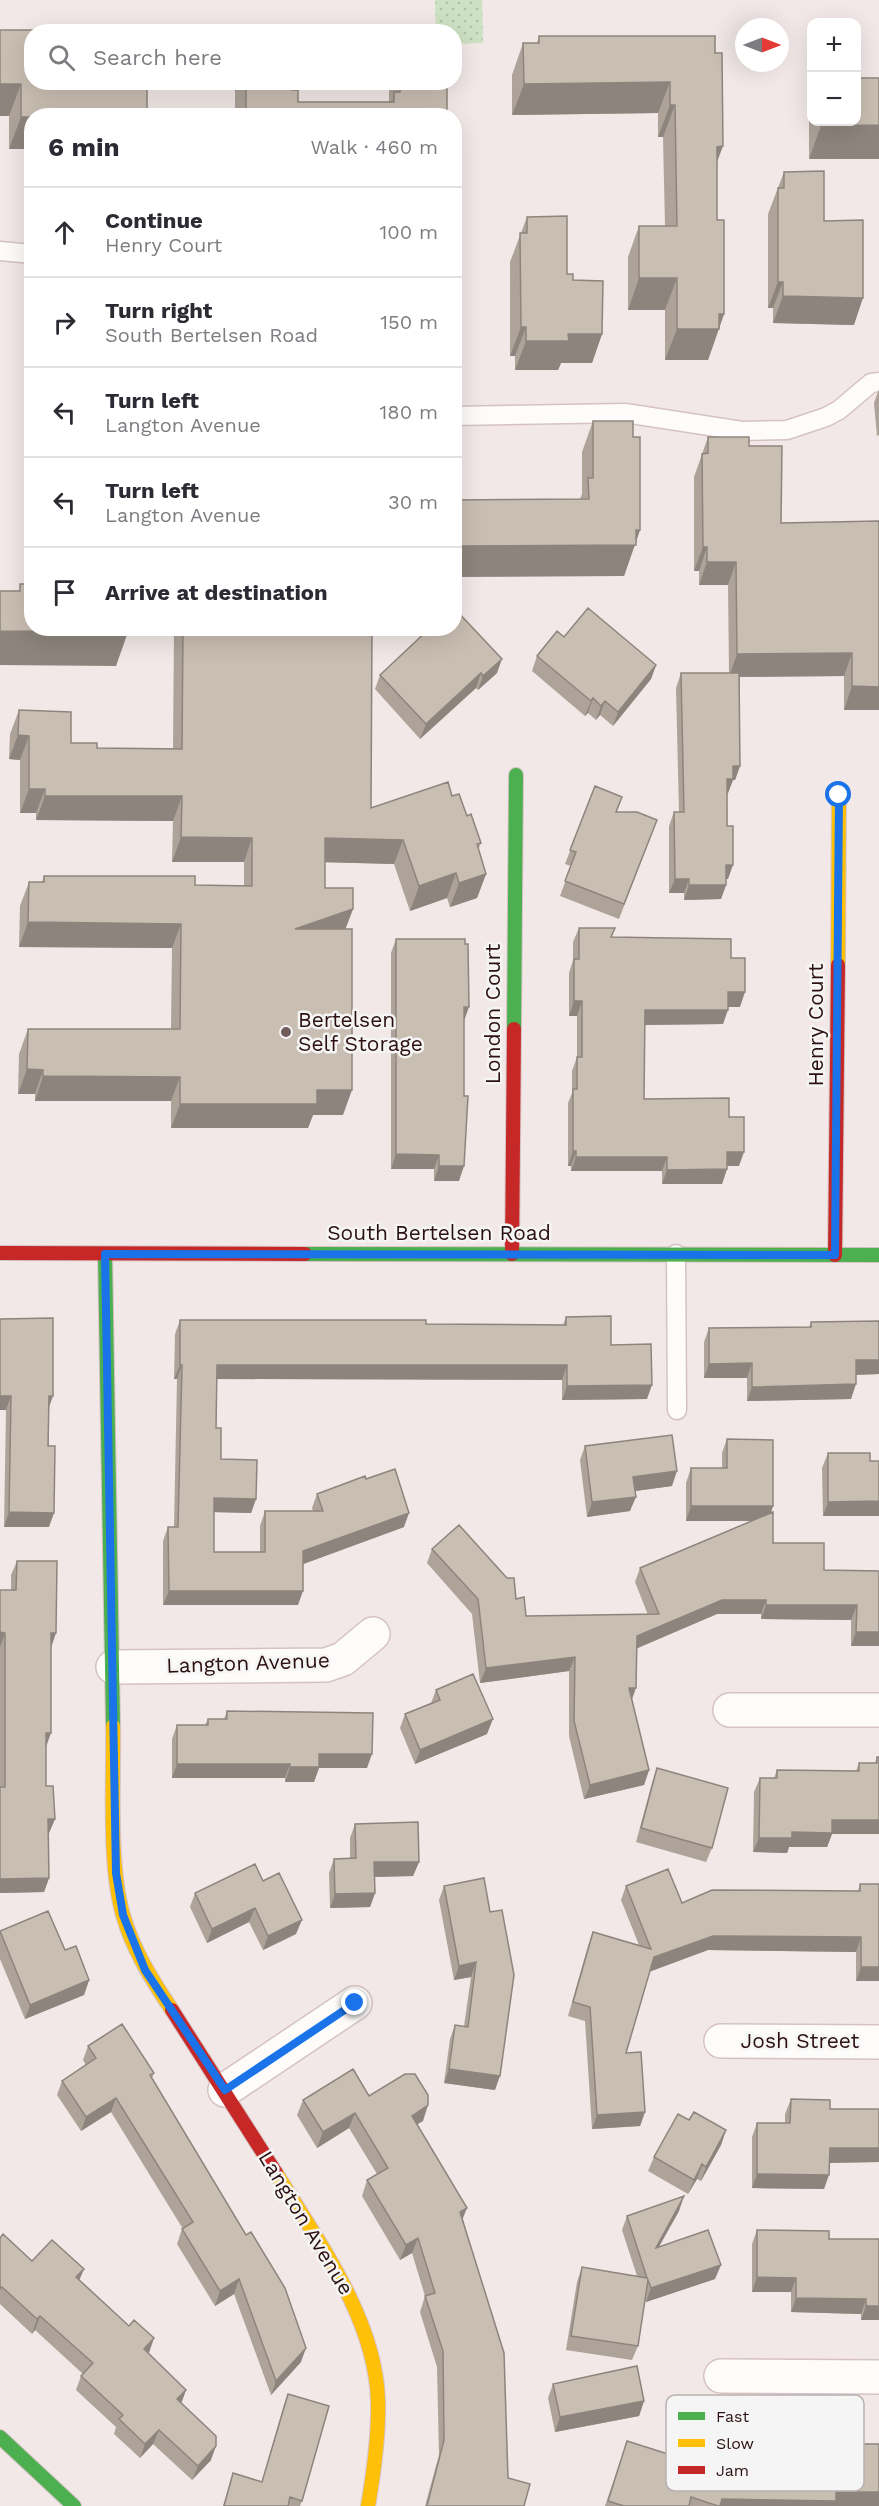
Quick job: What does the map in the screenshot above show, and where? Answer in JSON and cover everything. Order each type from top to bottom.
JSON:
[{"type":"street","name":"London Court","points":[[512,1254],[516,776]]},
{"type":"street","name":"Henry Court","points":[[835,1255],[839,795]]},
{"type":"street","name":"South Bertelsen Road","points":[[0,1253],[879,1255]]},
{"type":"street","name":"Langton Avenue","points":[[105,1254],[116,1873],[123,1915],[145,1970],[225,2090],[347,2288],[361,2323],[373,2364],[378,2400],[375,2464],[368,2506]]},
{"type":"street","name":"Langton Avenue","points":[[113,1667],[326,1665],[343,1659],[373,1634]]},
{"type":"street","points":[[730,1710],[879,1710]]},
{"type":"street","points":[[225,2090],[355,2003]]},
{"type":"street","name":"Josh Street","points":[[721,2041],[879,2042]]},
{"type":"street","points":[[721,2376],[879,2376]]},
{"type":"street","points":[[0,2437],[74,2506]]},
{"type":"lane","points":[[0,251],[24,253]]},
{"type":"lane","points":[[462,416],[625,413],[742,431],[787,430],[826,417],[839,410],[871,383],[879,382]]},
{"type":"lane","points":[[676,1254],[677,1410]]},
{"type":"green space","points":[[435,0],[482,0],[483,43],[462,44],[462,24],[436,24]]},
{"type":"building","points":[[0,30],[24,30],[24,90],[147,90],[147,108],[24,108],[24,117],[21,117],[21,84],[0,84]]},
{"type":"building","points":[[539,36],[715,36],[715,53],[722,53],[723,146],[717,147],[717,220],[724,220],[724,314],[719,314],[719,329],[677,329],[677,278],[639,278],[639,226],[677,226],[675,105],[670,105],[670,82],[524,84],[523,43],[539,43]]},
{"type":"building","points":[[861,78],[879,78],[879,125],[861,125]]},
{"type":"building","points":[[246,90],[298,90],[298,102],[394,102],[394,92],[400,92],[400,90],[447,90],[447,108],[246,108]]},
{"type":"building","points":[[824,171],[824,221],[863,220],[863,298],[783,296],[783,282],[778,282],[778,188],[784,188],[784,172]]},
{"type":"building","points":[[567,216],[567,274],[573,274],[573,280],[603,281],[602,334],[568,334],[569,341],[526,341],[526,327],[521,327],[520,233],[527,233],[527,217]]},
{"type":"building","points":[[593,421],[633,421],[633,437],[640,437],[640,530],[636,530],[636,545],[462,546],[462,500],[589,499],[588,478],[593,478]]},
{"type":"building","points":[[708,437],[749,437],[749,446],[782,446],[781,523],[879,521],[879,687],[852,686],[852,653],[737,654],[736,562],[707,562],[707,547],[703,547],[702,454],[708,453]]},
{"type":"building","points":[[20,584],[24,584],[24,631],[0,631],[0,591],[20,591]]},
{"type":"building","points":[[588,608],[656,665],[618,712],[605,701],[601,706],[593,698],[591,701],[537,656],[557,631],[564,637]]},
{"type":"building","points":[[462,616],[502,659],[483,676],[481,673],[426,724],[380,675],[421,636],[462,636]]},
{"type":"building","points":[[183,636],[372,636],[371,808],[448,782],[452,796],[459,794],[467,816],[471,814],[481,843],[477,844],[486,874],[459,883],[456,873],[419,886],[403,840],[325,838],[325,888],[353,888],[353,909],[295,929],[352,929],[352,1090],[317,1090],[317,1104],[180,1104],[180,1077],[43,1076],[43,1070],[27,1069],[28,1029],[180,1029],[181,924],[28,922],[29,882],[44,882],[44,876],[195,876],[195,885],[252,886],[252,838],[181,837],[182,796],[45,796],[45,789],[29,789],[29,736],[18,735],[19,710],[71,712],[71,743],[97,743],[97,748],[182,749]]},
{"type":"building","points":[[681,673],[739,673],[740,766],[733,766],[733,779],[727,779],[727,826],[733,826],[733,865],[726,865],[726,885],[689,885],[689,879],[675,879],[674,812],[684,812]]},
{"type":"building","points":[[595,786],[622,797],[616,812],[637,812],[657,820],[624,904],[565,881],[576,852],[570,850]]},
{"type":"building","points":[[579,928],[615,928],[611,937],[731,939],[731,958],[745,958],[745,992],[728,992],[728,1010],[645,1010],[644,1099],[729,1098],[729,1117],[744,1117],[744,1152],[727,1152],[727,1169],[667,1170],[667,1157],[576,1157],[576,1151],[573,1151],[573,1089],[577,1089],[577,1057],[582,1057],[582,1001],[574,1001],[574,959],[579,959]]},
{"type":"building","points":[[396,939],[465,939],[465,944],[468,944],[469,1007],[464,1007],[464,1096],[468,1096],[464,1166],[439,1166],[439,1155],[396,1154]]},
{"type":"building","points":[[611,1316],[611,1345],[651,1344],[652,1385],[567,1386],[567,1365],[217,1365],[216,1428],[221,1428],[221,1459],[257,1460],[256,1499],[214,1498],[214,1552],[265,1552],[265,1511],[323,1511],[317,1494],[365,1476],[366,1479],[395,1469],[409,1513],[303,1551],[303,1591],[169,1591],[168,1527],[178,1527],[182,1365],[180,1365],[180,1320],[426,1320],[426,1324],[566,1325],[566,1317]]},
{"type":"building","points":[[53,1318],[53,1396],[49,1396],[48,1446],[55,1446],[54,1513],[9,1512],[11,1396],[0,1396],[0,1319]]},
{"type":"building","points":[[879,1321],[879,1360],[856,1360],[856,1384],[752,1387],[752,1363],[709,1364],[709,1328],[811,1327],[811,1322]]},
{"type":"building","points":[[672,1435],[677,1471],[633,1477],[636,1497],[592,1502],[585,1446]]},
{"type":"building","points":[[727,1439],[773,1440],[773,1506],[691,1506],[691,1468],[727,1468]]},
{"type":"building","points":[[828,1453],[870,1453],[870,1461],[879,1461],[879,1501],[828,1502]]},
{"type":"building","points":[[773,1512],[773,1543],[824,1543],[824,1570],[879,1571],[879,1632],[856,1632],[857,1605],[766,1605],[766,1600],[722,1600],[637,1636],[636,1688],[629,1688],[649,1770],[590,1785],[574,1721],[575,1657],[486,1668],[478,1599],[432,1549],[459,1525],[507,1578],[514,1578],[516,1599],[524,1597],[526,1616],[659,1614],[640,1568]]},
{"type":"building","points":[[17,1561],[57,1561],[56,1633],[51,1633],[51,1733],[46,1733],[46,1786],[53,1786],[55,1819],[48,1819],[49,1878],[0,1879],[0,1787],[5,1787],[5,1633],[0,1632],[0,1590],[16,1590]]},
{"type":"building","points":[[473,1674],[493,1719],[420,1750],[405,1714],[440,1700],[436,1690]]},
{"type":"building","points":[[227,1711],[373,1713],[372,1754],[319,1754],[319,1767],[290,1767],[290,1764],[177,1764],[177,1725],[208,1725],[208,1719],[227,1719]]},
{"type":"building","points":[[877,1757],[879,1757],[879,1820],[832,1820],[832,1833],[792,1832],[792,1838],[759,1838],[760,1778],[777,1778],[777,1770],[859,1771],[859,1763],[877,1763]]},
{"type":"building","points":[[657,1768],[728,1788],[712,1848],[641,1828]]},
{"type":"building","points":[[418,1822],[419,1862],[374,1862],[375,1893],[335,1894],[334,1859],[356,1858],[355,1824]]},
{"type":"building","points":[[255,1864],[263,1881],[279,1873],[302,1920],[268,1936],[255,1908],[212,1929],[195,1893]]},
{"type":"building","points":[[668,1869],[682,1903],[712,1890],[860,1891],[860,1884],[879,1884],[879,1967],[861,1967],[861,1937],[713,1936],[654,1957],[626,2053],[641,2052],[645,2112],[597,2115],[590,2007],[573,2002],[593,1932],[651,1949],[626,1886]]},
{"type":"building","points":[[484,1878],[490,1912],[502,1910],[514,1975],[500,2076],[449,2069],[455,2025],[468,2027],[476,1962],[459,1966],[444,1886]]},
{"type":"building","points":[[48,1911],[65,1950],[76,1946],[89,1980],[30,2005],[0,1931]]},
{"type":"building","points":[[122,2024],[154,2073],[150,2075],[246,2235],[251,2232],[285,2288],[306,2348],[276,2381],[239,2279],[220,2291],[182,2229],[193,2222],[116,2098],[86,2117],[62,2081],[96,2058],[88,2046]]},
{"type":"building","points":[[353,2069],[369,2096],[405,2074],[415,2074],[428,2095],[428,2105],[412,2116],[467,2208],[460,2212],[504,2353],[508,2478],[530,2484],[524,2506],[427,2506],[444,2440],[443,2351],[425,2296],[435,2293],[418,2238],[406,2245],[367,2180],[388,2168],[355,2113],[323,2132],[303,2100]]},
{"type":"building","points":[[791,2099],[830,2100],[830,2109],[879,2109],[879,2148],[830,2148],[829,2175],[757,2174],[757,2123],[790,2123]]},
{"type":"building","points":[[694,2112],[726,2130],[706,2167],[702,2164],[694,2180],[654,2157],[678,2114],[689,2120]]},
{"type":"building","points":[[684,2196],[656,2248],[708,2230],[721,2265],[651,2288],[648,2280],[638,2346],[571,2336],[582,2267],[647,2278],[627,2216]]},
{"type":"building","points":[[757,2230],[829,2231],[829,2239],[879,2239],[879,2306],[866,2306],[866,2299],[796,2298],[796,2278],[757,2277]]},
{"type":"building","points":[[3,2234],[32,2261],[52,2240],[84,2269],[76,2277],[129,2326],[134,2320],[154,2338],[144,2349],[186,2390],[177,2399],[216,2436],[216,2446],[198,2466],[159,2430],[145,2444],[119,2419],[123,2415],[81,2376],[93,2363],[40,2316],[37,2319],[2,2287],[0,2289],[0,2238]]},
{"type":"building","points":[[637,2366],[644,2401],[560,2417],[553,2384]]},
{"type":"building","points":[[288,2394],[329,2406],[302,2501],[290,2497],[288,2506],[224,2506],[233,2473],[262,2482]]},
{"type":"building","points":[[627,2441],[666,2453],[666,2491],[864,2491],[864,2444],[879,2444],[879,2492],[836,2492],[836,2501],[722,2499],[720,2506],[691,2497],[689,2506],[624,2506],[608,2501]]},
{"type":"traffic: fast","points":[[514,1029],[516,775]]},
{"type":"traffic: fast","points":[[105,1254],[113,1726]]},
{"type":"traffic: fast","points":[[305,1254],[879,1255]]},
{"type":"traffic: fast","points":[[0,2437],[74,2506]]},
{"type":"traffic: slow","points":[[838,965],[839,795]]},
{"type":"traffic: slow","points":[[113,1726],[113,1822],[118,1894],[127,1928],[138,1953],[172,2010]]},
{"type":"traffic: slow","points":[[276,2173],[342,2281],[367,2340],[375,2370],[378,2401],[376,2454],[368,2506]]},
{"type":"traffic: jam","points":[[835,1255],[838,965]]},
{"type":"traffic: jam","points":[[512,1254],[514,1029]]},
{"type":"traffic: jam","points":[[0,1253],[305,1254]]},
{"type":"traffic: jam","points":[[172,2010],[276,2173]]},
{"type":"place","name":"Bertelsen Self Storage","points":[[286,1032]]},
{"type":"route","points":[[355,2003],[225,2090],[145,1970],[123,1915],[116,1873],[105,1254],[835,1255],[839,795]]}]
